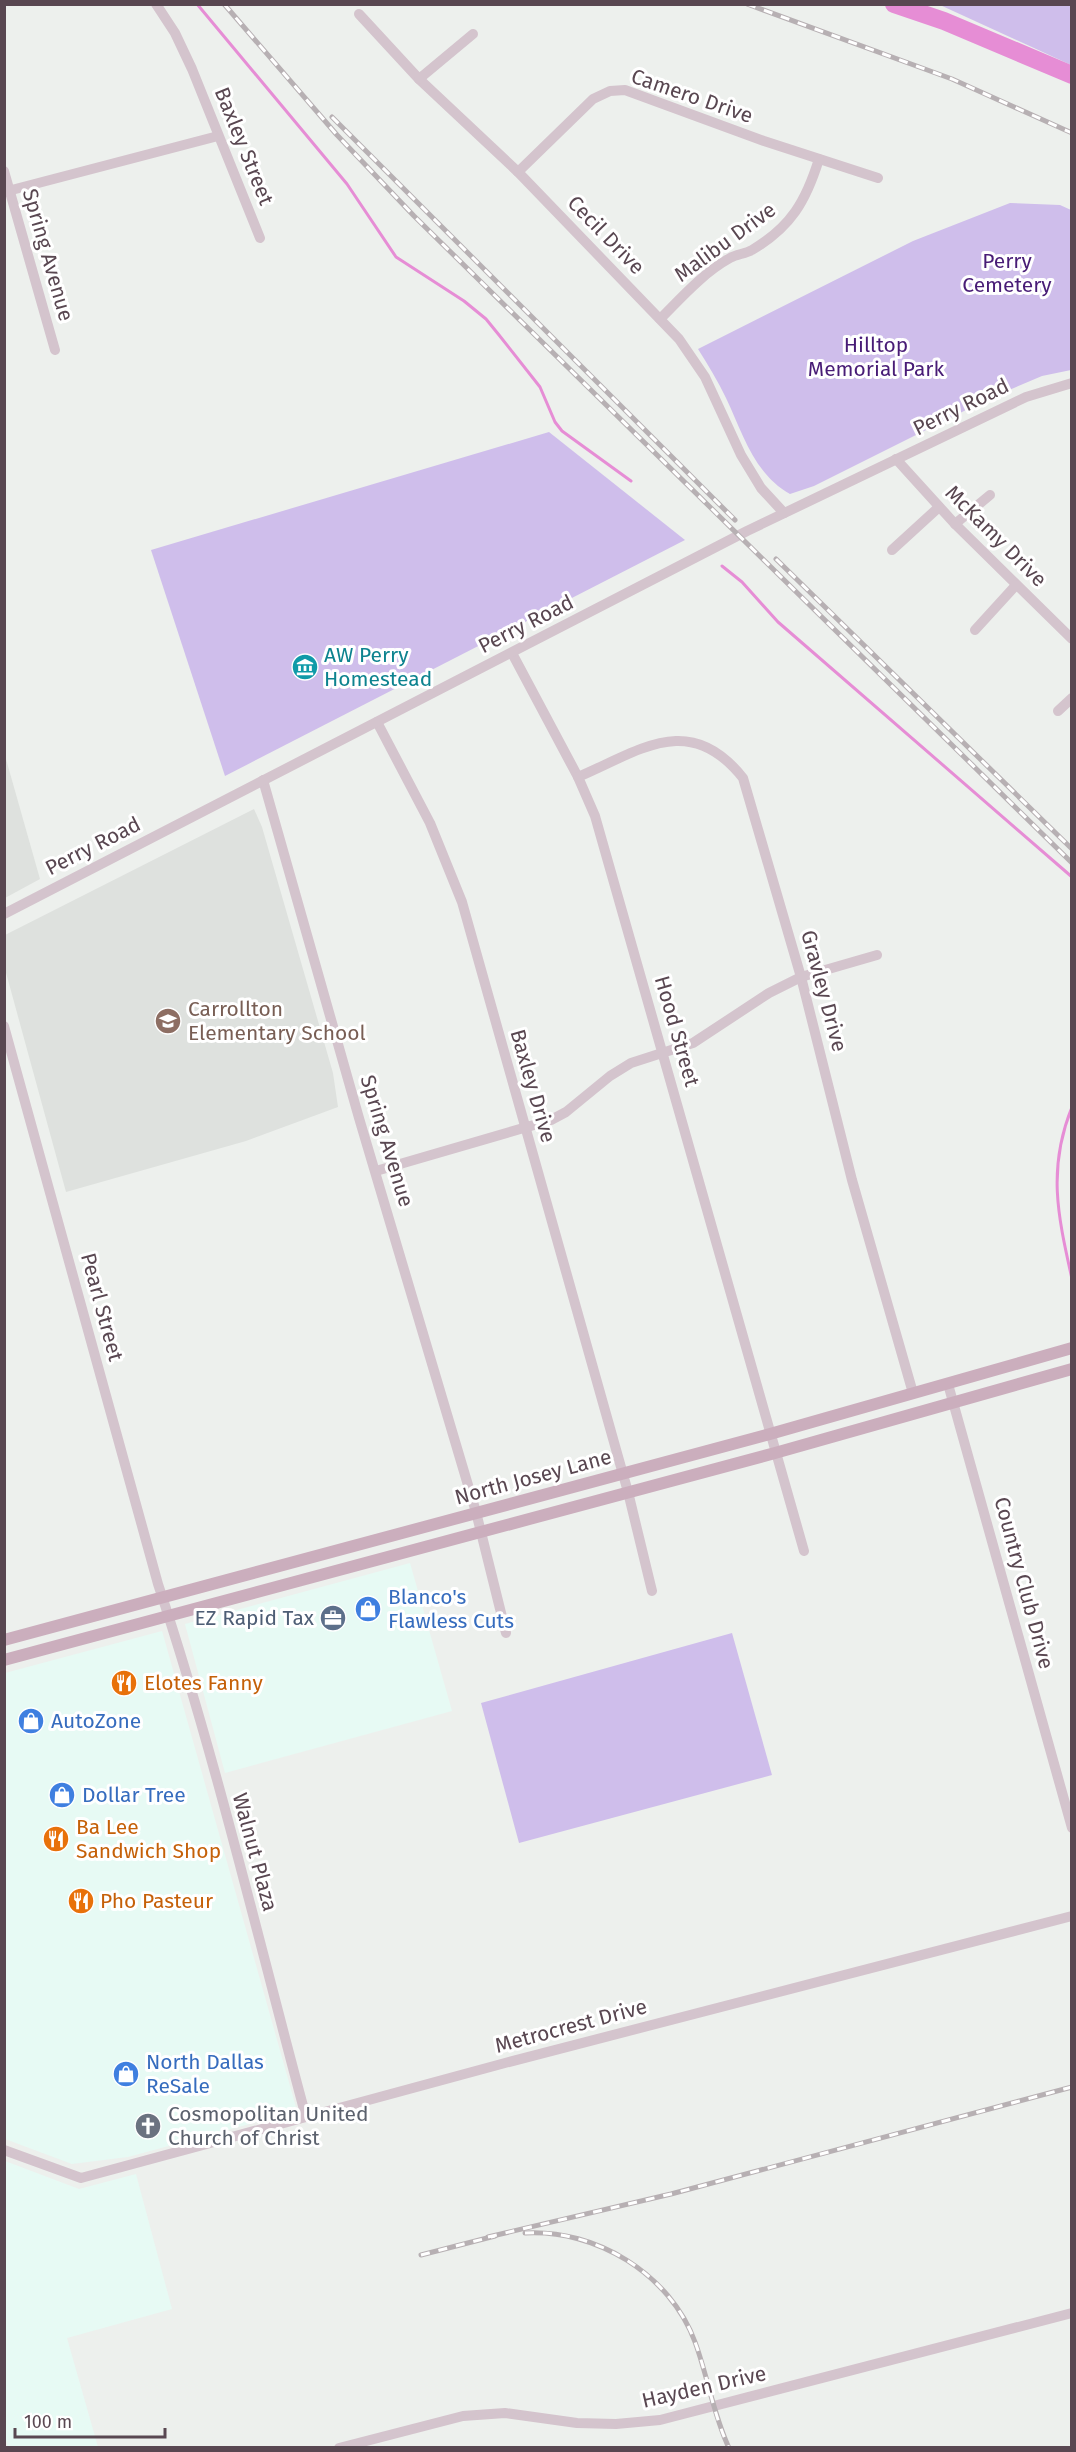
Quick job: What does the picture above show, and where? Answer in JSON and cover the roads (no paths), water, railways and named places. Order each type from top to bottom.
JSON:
[{"type":"main road","name":"North Josey Lane","points":[[4,1640],[770,1434],[1071,1348]]},
{"type":"main road","name":"North Josey Lane","points":[[4,1660],[775,1453],[1071,1369]]},
{"type":"street","name":"Baxley Street","points":[[156,4],[175,33],[192,69],[260,238]]},
{"type":"street","name":"Cecil Drive","points":[[359,14],[419,79],[518,172],[660,319],[692,357],[741,455],[761,488],[784,513]]},
{"type":"street","points":[[419,79],[473,34]]},
{"type":"street","name":"Camero Drive","points":[[518,172],[593,99],[610,91],[625,90],[878,178]]},
{"type":"street","points":[[7,192],[218,136]]},
{"type":"street","name":"Malibu Drive","points":[[660,319],[696,282],[732,256],[749,251],[768,240],[797,213],[810,190],[819,159]]},
{"type":"street","name":"Spring Avenue","points":[[4,171],[7,192],[55,350]]},
{"type":"street","name":"Perry Road","points":[[4,914],[784,513],[1026,397],[1071,383]]},
{"type":"street","name":"McKamy Drive","points":[[896,459],[955,524],[1071,639]]},
{"type":"street","points":[[955,524],[990,495]]},
{"type":"street","points":[[892,550],[939,507]]},
{"type":"street","points":[[975,630],[1016,585]]},
{"type":"street","name":"Hood Street","points":[[512,653],[578,777],[594,816],[804,1551]]},
{"type":"street","points":[[1058,711],[1071,698]]},
{"type":"street","name":"Baxley Drive","points":[[376,722],[430,824],[450,868],[462,902],[628,1492],[652,1591]]},
{"type":"street","name":"Gravley Drive","points":[[578,777],[664,741],[683,740],[700,744],[730,762],[743,778],[801,977],[852,1179],[913,1393]]},
{"type":"street","name":"Spring Avenue","points":[[263,780],[476,1512],[506,1633]]},
{"type":"street","points":[[375,1171],[524,1127],[566,1112],[610,1076],[631,1063],[693,1043],[712,1033],[748,1005],[801,977],[877,955]]},
{"type":"street","name":"Pearl Street","points":[[4,1026],[163,1598]]},
{"type":"street","name":"Country Club Drive","points":[[948,1384],[1071,1828]]},
{"type":"street","name":"Walnut Plaza","points":[[163,1598],[306,2116]]},
{"type":"street","name":"Metrocrest Drive","points":[[4,2150],[81,2178],[306,2116],[1071,1916]]},
{"type":"street","name":"Hayden Drive","points":[[339,2448],[463,2416],[505,2413],[616,2424],[660,2420],[1071,2313]]},
{"type":"waterway","points":[[197,4],[347,184],[396,257],[464,301],[486,319],[540,387],[555,422],[562,431],[631,481]]},
{"type":"waterway","points":[[894,4],[944,21],[1072,75]]},
{"type":"waterway","points":[[722,566],[742,582],[778,622],[1072,877]]},
{"type":"waterway","points":[[1072,1107],[1059,1151],[1057,1172],[1059,1213],[1072,1279]]},
{"type":"railway","points":[[224,4],[337,135],[414,216],[1072,863]]},
{"type":"railway","points":[[747,4],[952,79],[1072,133]]},
{"type":"railway","points":[[332,117],[735,520]]},
{"type":"railway","points":[[776,559],[1072,849]]},
{"type":"railway","points":[[488,2237],[671,2194],[1072,2087]]},
{"type":"railway","points":[[525,2233],[552,2234],[578,2239],[603,2248],[627,2261],[649,2277],[668,2296],[695,2342],[729,2448]]},
{"type":"railway","points":[[421,2255],[495,2236]]},
{"type":"place","name":"AW Perry Homestead","points":[[305,667]]},
{"type":"place","name":"Carrollton Elementary School","points":[[168,1021]]},
{"type":"place","name":"Blanco's Flawless Cuts","points":[[368,1609]]},
{"type":"place","name":"EZ Rapid Tax","points":[[333,1618]]},
{"type":"place","name":"Elotes Fanny","points":[[124,1683]]},
{"type":"place","name":"AutoZone","points":[[31,1721]]},
{"type":"place","name":"Dollar Tree","points":[[62,1795]]},
{"type":"place","name":"Ba Lee Sandwich Shop","points":[[56,1839]]},
{"type":"place","name":"Pho Pasteur","points":[[81,1901]]},
{"type":"place","name":"North Dallas ReSale","points":[[126,2074]]},
{"type":"place","name":"Cosmopolitan United Church of Christ","points":[[148,2126]]},
{"type":"park label","name":"Perry Cemetery","points":[[1007,273]]},
{"type":"park label","name":"Hilltop Memorial Park","points":[[876,357]]}]
